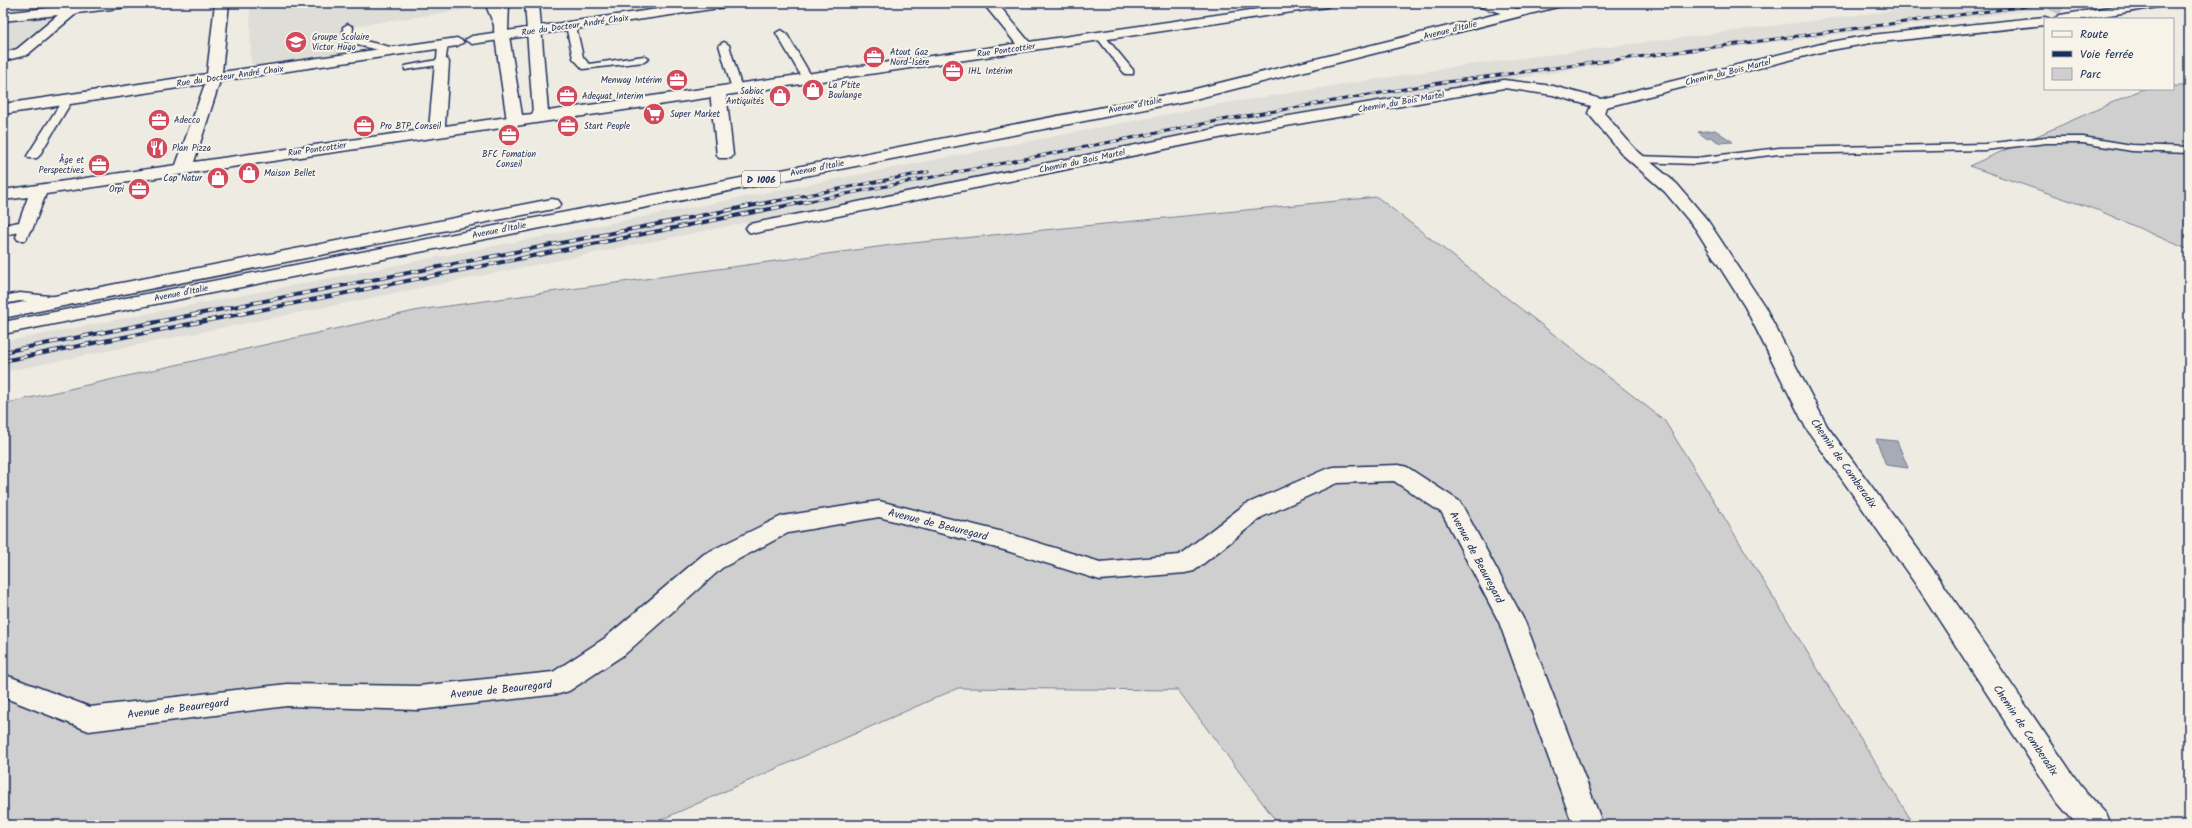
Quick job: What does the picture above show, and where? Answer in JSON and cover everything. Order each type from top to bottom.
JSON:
[{"type":"street","points":[[3,17],[128,3]]},
{"type":"street","points":[[183,169],[214,78],[222,3]]},
{"type":"street","points":[[502,3],[502,33],[512,110],[516,121]]},
{"type":"street","points":[[532,3],[541,117]]},
{"type":"street","name":"Rue du Docteur André Chaix","points":[[472,40],[502,33],[534,32],[726,3]]},
{"type":"street","points":[[990,3],[1026,47]]},
{"type":"street","name":"Rue Pontcottier","points":[[3,195],[1101,37],[1327,3]]},
{"type":"street","name":"Avenue d'Italie","points":[[3,328],[1191,95],[1556,3]]},
{"type":"street","points":[[2061,13],[2083,17],[2158,3]]},
{"type":"street","points":[[1489,4],[1516,13]]},
{"type":"street","name":"Avenue d'Italie","points":[[3,312],[1189,81],[1489,4]]},
{"type":"street","points":[[3,57],[22,52],[73,9]]},
{"type":"street","name":"Chemin du Bois Martel","points":[[755,228],[1224,132],[1504,84],[1528,85],[1573,95],[1600,104],[1825,47],[1871,39],[2044,21]]},
{"type":"street","name":"Rue du Docteur André Chaix","points":[[3,109],[450,43]]},
{"type":"street","points":[[437,132],[442,62]]},
{"type":"street","points":[[718,92],[725,155]]},
{"type":"street","name":"Chemin de Comberadix","points":[[1600,104],[1596,113],[1636,159],[1671,188],[1702,225],[1755,307],[1817,428],[1928,582],[2069,794],[2096,825]]},
{"type":"street","points":[[3,230],[24,231],[39,190]]},
{"type":"street","name":"Avenue de Beauregard","points":[[3,685],[89,719],[287,695],[418,698],[559,683],[615,646],[713,561],[782,525],[878,509],[1007,542],[1100,571],[1185,564],[1253,511],[1334,475],[1399,473],[1451,507],[1512,622],[1588,825]]},
{"type":"lane","points":[[489,3],[502,33]]},
{"type":"lane","points":[[570,26],[578,58],[587,67],[644,59]]},
{"type":"lane","points":[[348,27],[347,40],[396,51]]},
{"type":"lane","points":[[781,33],[808,78]]},
{"type":"lane","points":[[1101,37],[1129,72]]},
{"type":"lane","points":[[409,68],[442,62],[450,43]]},
{"type":"lane","points":[[724,45],[737,89]]},
{"type":"lane","points":[[33,156],[68,99]]},
{"type":"lane","points":[[1636,159],[1696,161],[1779,151],[1985,148],[2046,140],[2083,140],[2132,148],[2189,150]]},
{"type":"lane","points":[[3,300],[20,297],[59,301]]},
{"type":"shaded area","name":"Groupe Scolaire Victor Hugo","points":[[250,3],[477,3],[477,8],[341,28],[344,57],[267,69],[251,63]]},
{"type":"shaded area","points":[[1951,3],[2037,3],[2048,8],[1646,58],[1271,117],[3,372],[3,342],[1220,104],[1460,66]]},
{"type":"shaded area","points":[[58,15],[17,50],[3,51],[3,20]]},
{"type":"shaded area","points":[[1715,130],[1733,142],[1720,143],[1710,137],[1706,138],[1698,132]]},
{"type":"shaded area","points":[[1876,439],[1897,441],[1908,468],[1886,465]]},
{"type":"green space","points":[[2174,86],[2189,86],[2189,250],[2100,211],[1969,166],[2141,90],[2174,90]]},
{"type":"green space","points":[[1377,197],[1664,420],[1914,825],[1279,825],[1178,690],[958,688],[649,825],[3,825],[3,404],[419,310],[892,245]]},
{"type":"tunnel","points":[[2052,3],[2063,8]]},
{"type":"railway","points":[[805,202],[1228,119],[1439,83],[2050,3]]},
{"type":"railway","points":[[771,202],[928,172]]},
{"type":"railway","points":[[3,352],[776,201]]},
{"type":"railway","points":[[3,361],[810,201]]},
{"type":"place","name":"Groupe Scolaire Victor Hugo","points":[[296,42]]},
{"type":"place","name":"Atout Gaz Nord-Isère","points":[[874,57]]},
{"type":"place","name":"IHL Intérim","points":[[953,71]]},
{"type":"place","name":"Menway Intérim","points":[[677,80]]},
{"type":"place","name":"La P'tite Boulange","points":[[813,90]]},
{"type":"place","name":"Adequat Interim","points":[[567,96]]},
{"type":"place","name":"Sabiac Antiquités","points":[[780,96]]},
{"type":"place","name":"Super Market","points":[[654,114]]},
{"type":"place","name":"Adecco","points":[[159,120]]},
{"type":"place","name":"Pro BTP Conseil","points":[[364,126]]},
{"type":"place","name":"Start People","points":[[568,126]]},
{"type":"place","name":"BFC Fomation Conseil","points":[[509,135]]},
{"type":"place","name":"Plan Pizza","points":[[157,148]]},
{"type":"place","name":"Âge et Perspectives","points":[[99,165]]},
{"type":"place","name":"Maison Bellet","points":[[249,173]]},
{"type":"place","name":"Cap Natur","points":[[218,178]]},
{"type":"place","name":"Orpi","points":[[139,189]]}]
